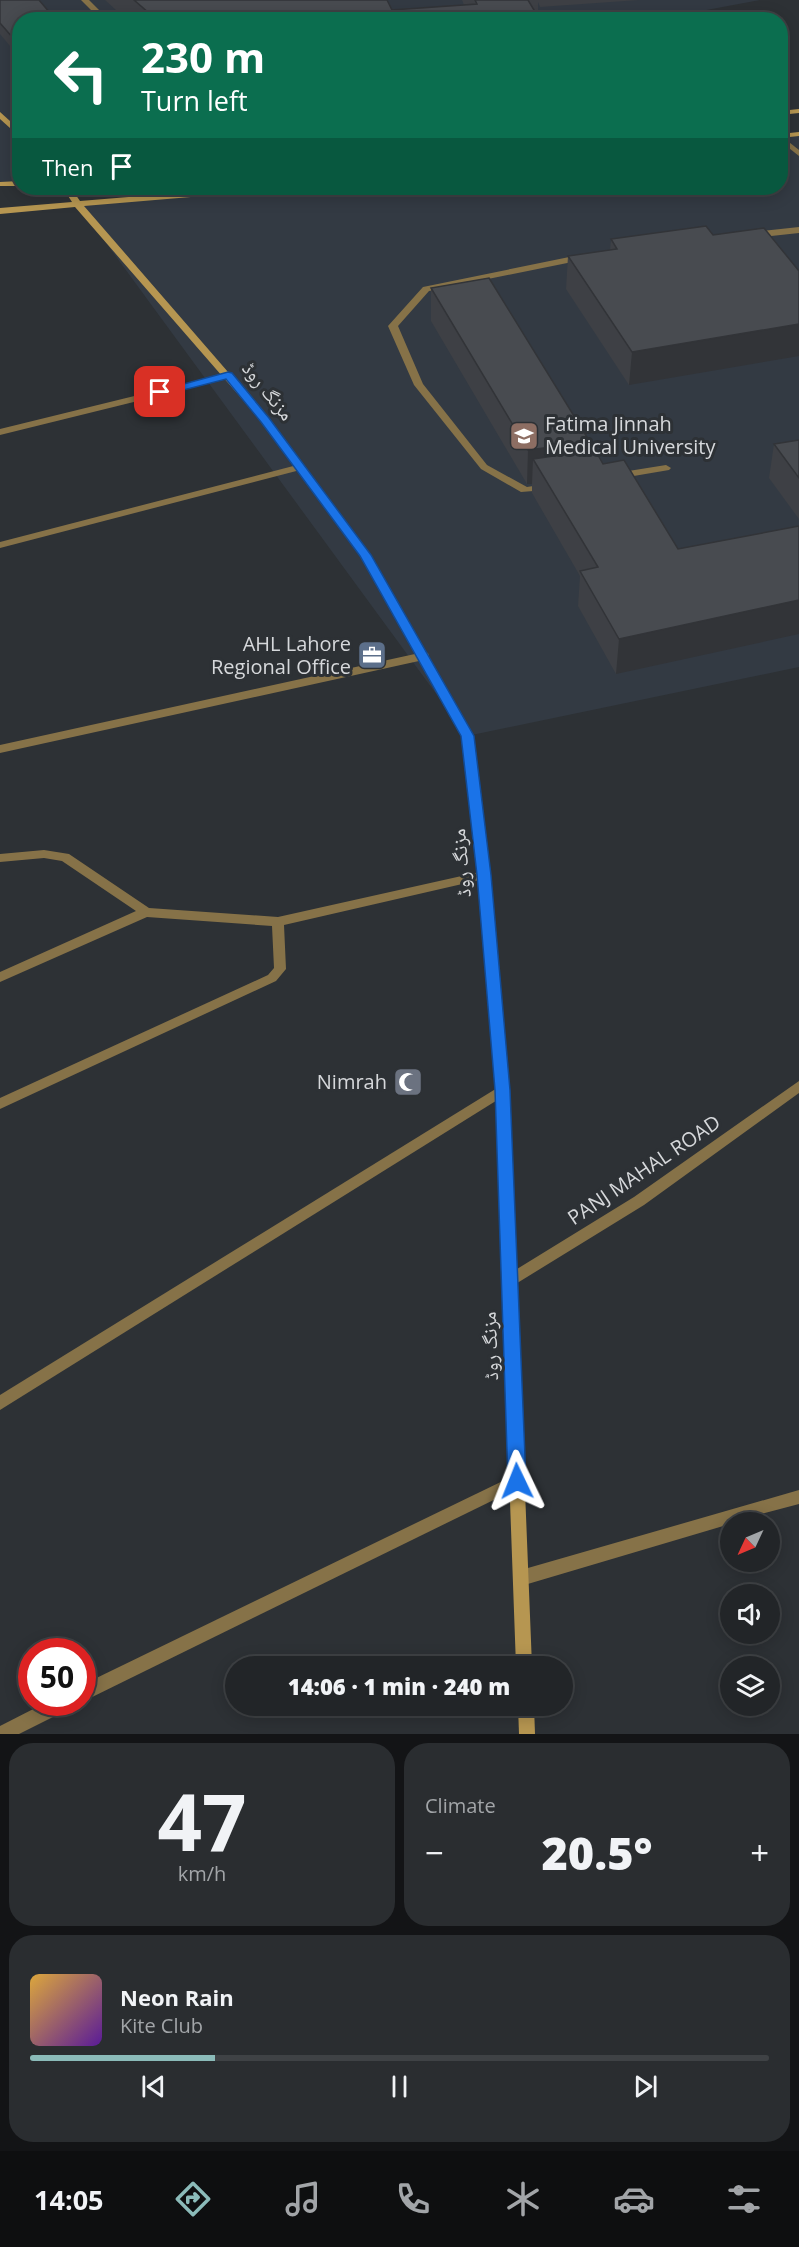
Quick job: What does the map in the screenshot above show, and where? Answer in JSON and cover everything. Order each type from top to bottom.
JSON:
[{"type":"main road","points":[[0,114],[12,127]]},
{"type":"main road","name":"مزنگ روڈ","points":[[72,195],[228,376],[301,467],[365,555],[424,656],[467,736],[484,875],[502,1090],[524,1656]]},
{"type":"main road","points":[[0,211],[190,195]]},
{"type":"main road","points":[[526,1716],[527,1734]]},
{"type":"street","points":[[85,0],[98,12]]},
{"type":"street","points":[[788,144],[799,154]]},
{"type":"street","points":[[741,236],[799,230]]},
{"type":"street","points":[[560,484],[525,490],[484,467],[419,385],[393,326],[426,289],[590,256]]},
{"type":"street","points":[[0,432],[228,376]]},
{"type":"street","points":[[0,546],[301,467]]},
{"type":"street","points":[[607,477],[666,468]]},
{"type":"street","points":[[0,749],[424,656]]},
{"type":"street","points":[[0,858],[44,854],[65,857],[146,912]]},
{"type":"street","points":[[0,977],[146,912],[278,922],[484,875]]},
{"type":"street","points":[[0,1104],[272,978],[280,969],[278,922]]},
{"type":"street","name":"PANJ MAHAL ROAD","points":[[509,1281],[639,1201],[799,1086]]},
{"type":"street","points":[[0,1403],[502,1090]]},
{"type":"street","points":[[96,1687],[517,1481]]},
{"type":"street","points":[[521,1578],[799,1497]]},
{"type":"street","points":[[1,1734],[37,1716]]},
{"type":"shaded area","points":[[0,0],[760,0],[696,12],[12,12],[12,183],[0,184]]},
{"type":"shaded area","name":"Fatima Jinnah Medical University","points":[[799,134],[799,667],[467,736],[79,206],[190,195],[788,195],[788,135]]},
{"type":"building","points":[[0,0],[39,0],[49,12],[12,12],[12,37],[0,23]]},
{"type":"building","points":[[134,0],[387,0],[392,10],[477,4],[475,0],[528,0],[535,12],[148,12]]},
{"type":"building","points":[[706,226],[713,235],[764,228],[799,271],[799,324],[632,352],[568,256],[617,249],[611,239]]},
{"type":"building","points":[[489,278],[590,442],[528,450],[431,288]]},
{"type":"building","points":[[799,440],[799,478],[774,444]]},
{"type":"building","points":[[595,450],[603,464],[624,460],[678,549],[799,526],[799,600],[619,639],[580,571],[598,567],[533,459]]},
{"type":"place","name":"Fatima Jinnah Medical University","points":[[524,436]]},
{"type":"place","name":"AHL Lahore Regional Office","points":[[372,655]]},
{"type":"place","name":"Nimrah","points":[[408,1082]]},
{"type":"route","points":[[160,392],[228,376],[265,420],[365,555],[424,656],[467,736],[484,875],[502,1090],[517,1481]]}]
